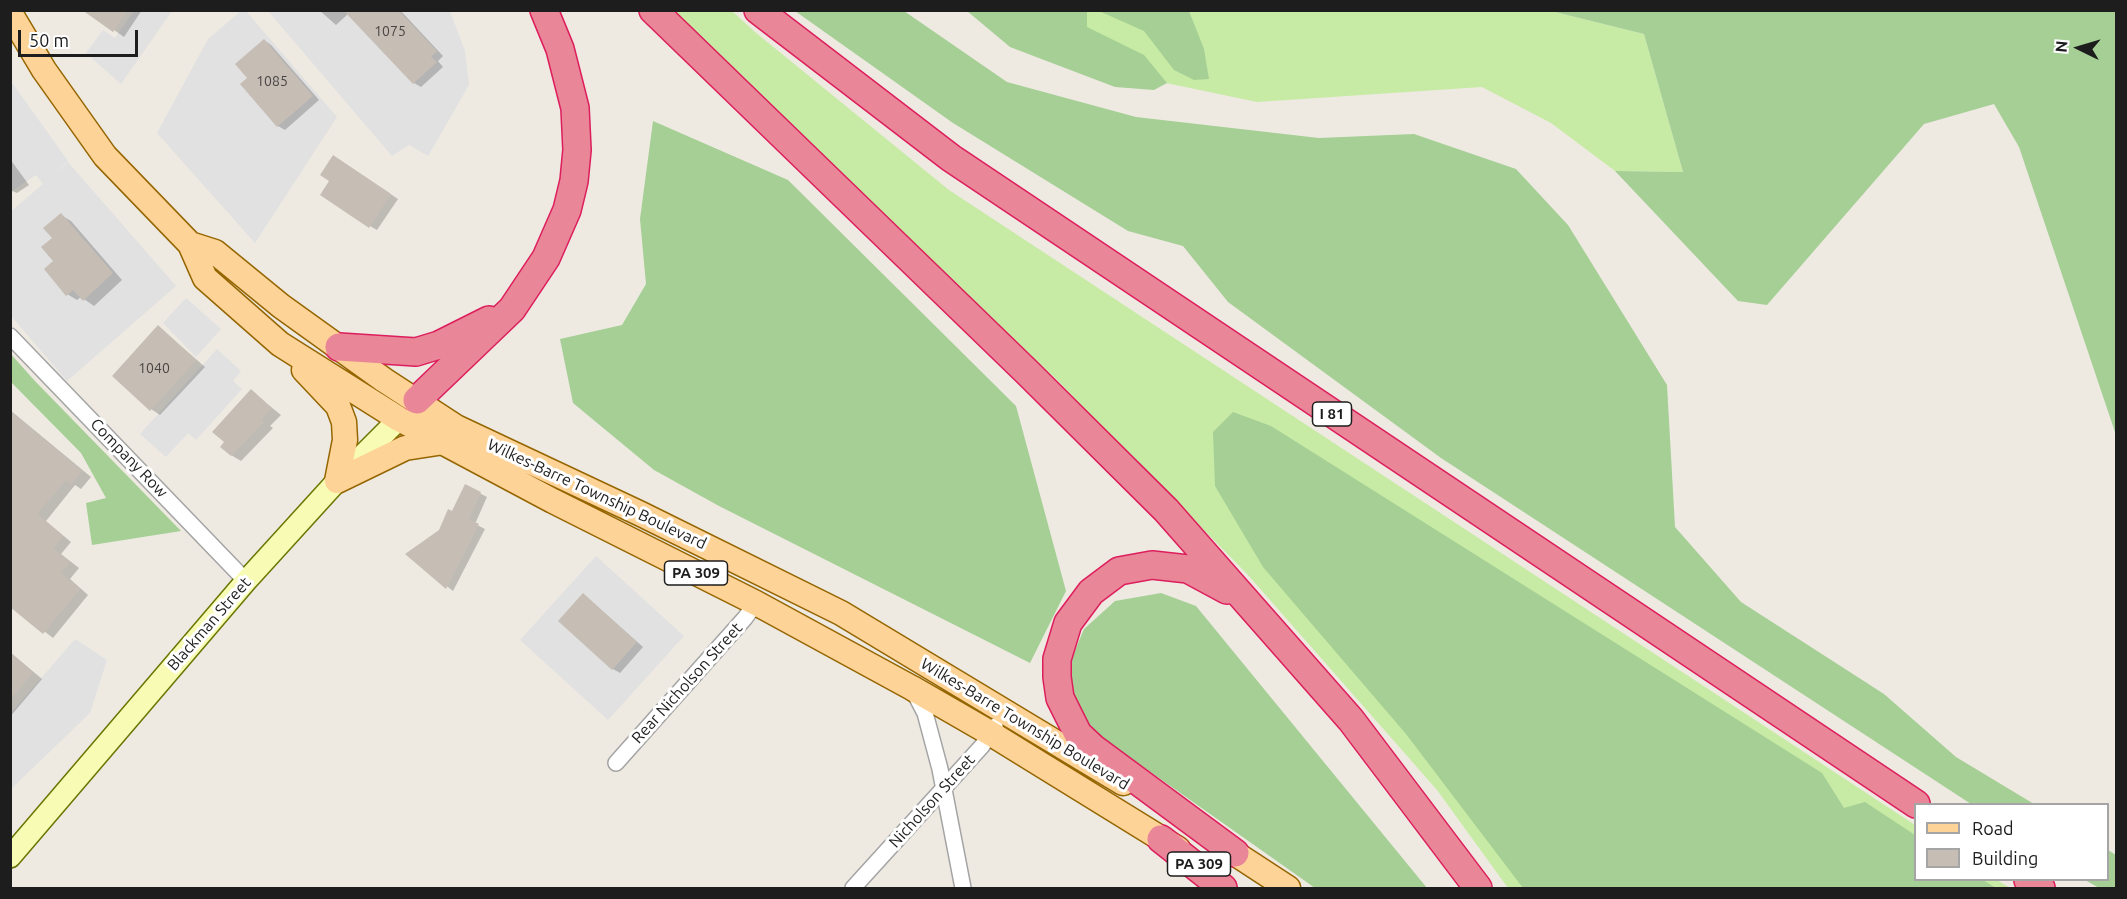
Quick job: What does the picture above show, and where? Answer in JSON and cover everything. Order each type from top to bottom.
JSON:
[{"type":"highway","points":[[408,410],[512,309],[546,258],[567,210],[574,181],[577,150],[575,108],[560,49],[544,10]]},
{"type":"highway","points":[[653,10],[1027,372],[1166,510],[1351,720],[1478,888]]},
{"type":"highway","name":"I 81","points":[[758,10],[951,158],[1915,803]]},
{"type":"highway","points":[[339,347],[416,352],[440,345],[512,309]]},
{"type":"highway","points":[[1235,852],[1093,748],[1078,734],[1060,698],[1057,659],[1068,623],[1078,606],[1103,582],[1119,571],[1136,566],[1152,565],[1188,569],[1204,575],[1224,587],[1270,628]]},
{"type":"highway","points":[[1161,839],[1223,888]]},
{"type":"main road","name":"Wilkes-Barre Township Boulevard","points":[[10,13],[44,70],[105,156],[190,244],[206,278],[280,344],[408,410],[456,427],[641,514],[841,613],[1235,852]]},
{"type":"main road","name":"Wilkes-Barre Township Boulevard","points":[[190,244],[215,252],[276,302],[339,347],[444,442],[553,501],[756,603],[912,688],[990,733],[1161,839]]},
{"type":"main road","points":[[280,344],[338,406],[344,422],[345,440],[337,481]]},
{"type":"main road","name":"Blackman Street","points":[[10,857],[246,581],[337,481],[408,410]]},
{"type":"main road","points":[[337,481],[405,448],[444,442]]},
{"type":"main road","name":"PA 309","points":[[1161,839],[1237,888]]},
{"type":"main road","name":"PA 309","points":[[1235,852],[1288,888]]},
{"type":"street","name":"Company Row","points":[[10,336],[246,581]]},
{"type":"street","name":"Rear Nicholson Street","points":[[616,763],[756,603]]},
{"type":"street","points":[[912,688],[925,713],[944,788],[963,888]]},
{"type":"street","name":"Nicholson Street","points":[[853,888],[944,788],[1006,711]]},
{"type":"green space","points":[[667,11],[732,11],[949,190],[1914,824],[1914,881],[1999,881],[2010,888],[1508,888],[1437,790],[1248,575],[1054,377],[818,160]]},
{"type":"green space","points":[[795,11],[904,11],[1007,82],[1136,117],[1319,138],[1414,134],[1516,169],[1568,225],[1667,385],[1675,527],[1741,602],[1884,694],[1956,757],[2032,803],[1969,803],[1441,458],[1228,302],[1183,246],[1128,231],[953,123]]},
{"type":"green space","points":[[967,11],[1087,11],[1087,27],[1144,55],[1167,83],[1154,90],[1115,87],[1010,47]]},
{"type":"green space","points":[[974,11],[1551,11],[1644,34],[1683,172],[1615,171],[1551,123],[1482,87],[1257,102],[1147,79]]},
{"type":"green space","points":[[1099,11],[1189,11],[1204,49],[1209,79],[1194,80],[1174,70],[1144,31]]},
{"type":"green space","points":[[1551,11],[2116,11],[2116,435],[2019,147],[1994,104],[1924,124],[1767,305],[1738,301],[1615,171],[1683,172],[1644,34]]},
{"type":"green space","points":[[653,121],[788,180],[1016,406],[1066,591],[1030,663],[719,506],[654,470],[573,403],[560,339],[622,325],[646,284],[640,219]]},
{"type":"green space","points":[[10,353],[181,531],[92,545],[86,503],[106,498],[81,453],[11,382]]},
{"type":"green space","points":[[1233,412],[1271,426],[1822,773],[1844,808],[1865,802],[1914,834],[1914,881],[1985,881],[1996,888],[1523,888],[1406,734],[1263,567],[1215,486],[1213,432]]},
{"type":"green space","points":[[1161,593],[1196,606],[1427,888],[1315,888],[1098,735],[1073,704],[1068,667],[1084,629],[1115,601]]},
{"type":"green space","points":[[2109,851],[2116,855],[2116,888],[2099,888],[2087,881],[2109,881]]},
{"type":"shaded area","points":[[134,11],[172,11],[121,84],[86,53],[103,30],[115,38]]},
{"type":"shaded area","points":[[241,11],[246,11],[337,117],[255,243],[157,133],[208,39]]},
{"type":"shaded area","points":[[268,11],[450,11],[465,51],[469,85],[428,156],[409,145],[392,156]]},
{"type":"shaded area","points":[[13,84],[68,161],[51,176],[68,162],[176,286],[67,381],[11,316],[10,212],[43,184],[36,175],[11,192],[10,85]]},
{"type":"shaded area","points":[[186,298],[221,329],[196,357],[163,323]]},
{"type":"shaded area","points":[[217,349],[241,371],[233,381],[242,389],[196,440],[188,433],[166,457],[140,434]]},
{"type":"shaded area","points":[[596,556],[684,636],[608,720],[520,640]]},
{"type":"shaded area","points":[[75,639],[107,660],[90,713],[11,789],[11,713]]},
{"type":"building","points":[[82,10],[128,10],[113,32]]},
{"type":"building","points":[[343,10],[398,10],[437,51],[431,57],[437,62],[413,84]]},
{"type":"building","points":[[264,39],[313,96],[277,127],[240,84],[247,78],[235,64]]},
{"type":"building","points":[[333,155],[391,194],[369,228],[320,195],[329,181],[320,175]]},
{"type":"building","points":[[61,213],[113,273],[83,301],[73,290],[66,296],[44,269],[53,261],[41,247],[52,238],[43,228]]},
{"type":"building","points":[[158,325],[196,360],[150,411],[112,376]]},
{"type":"building","points":[[251,389],[272,408],[261,420],[264,422],[231,456],[220,447],[224,442],[212,432]]},
{"type":"building","points":[[10,411],[82,471],[71,485],[66,480],[37,514],[63,536],[53,548],[70,562],[61,573],[80,589],[43,634],[10,607]]},
{"type":"building","points":[[465,484],[481,492],[469,519],[479,524],[446,589],[405,554],[439,530],[448,509],[452,511]]},
{"type":"building","points":[[583,593],[637,642],[612,670],[558,621]]},
{"type":"building","points":[[10,653],[33,673],[10,700]]}]
